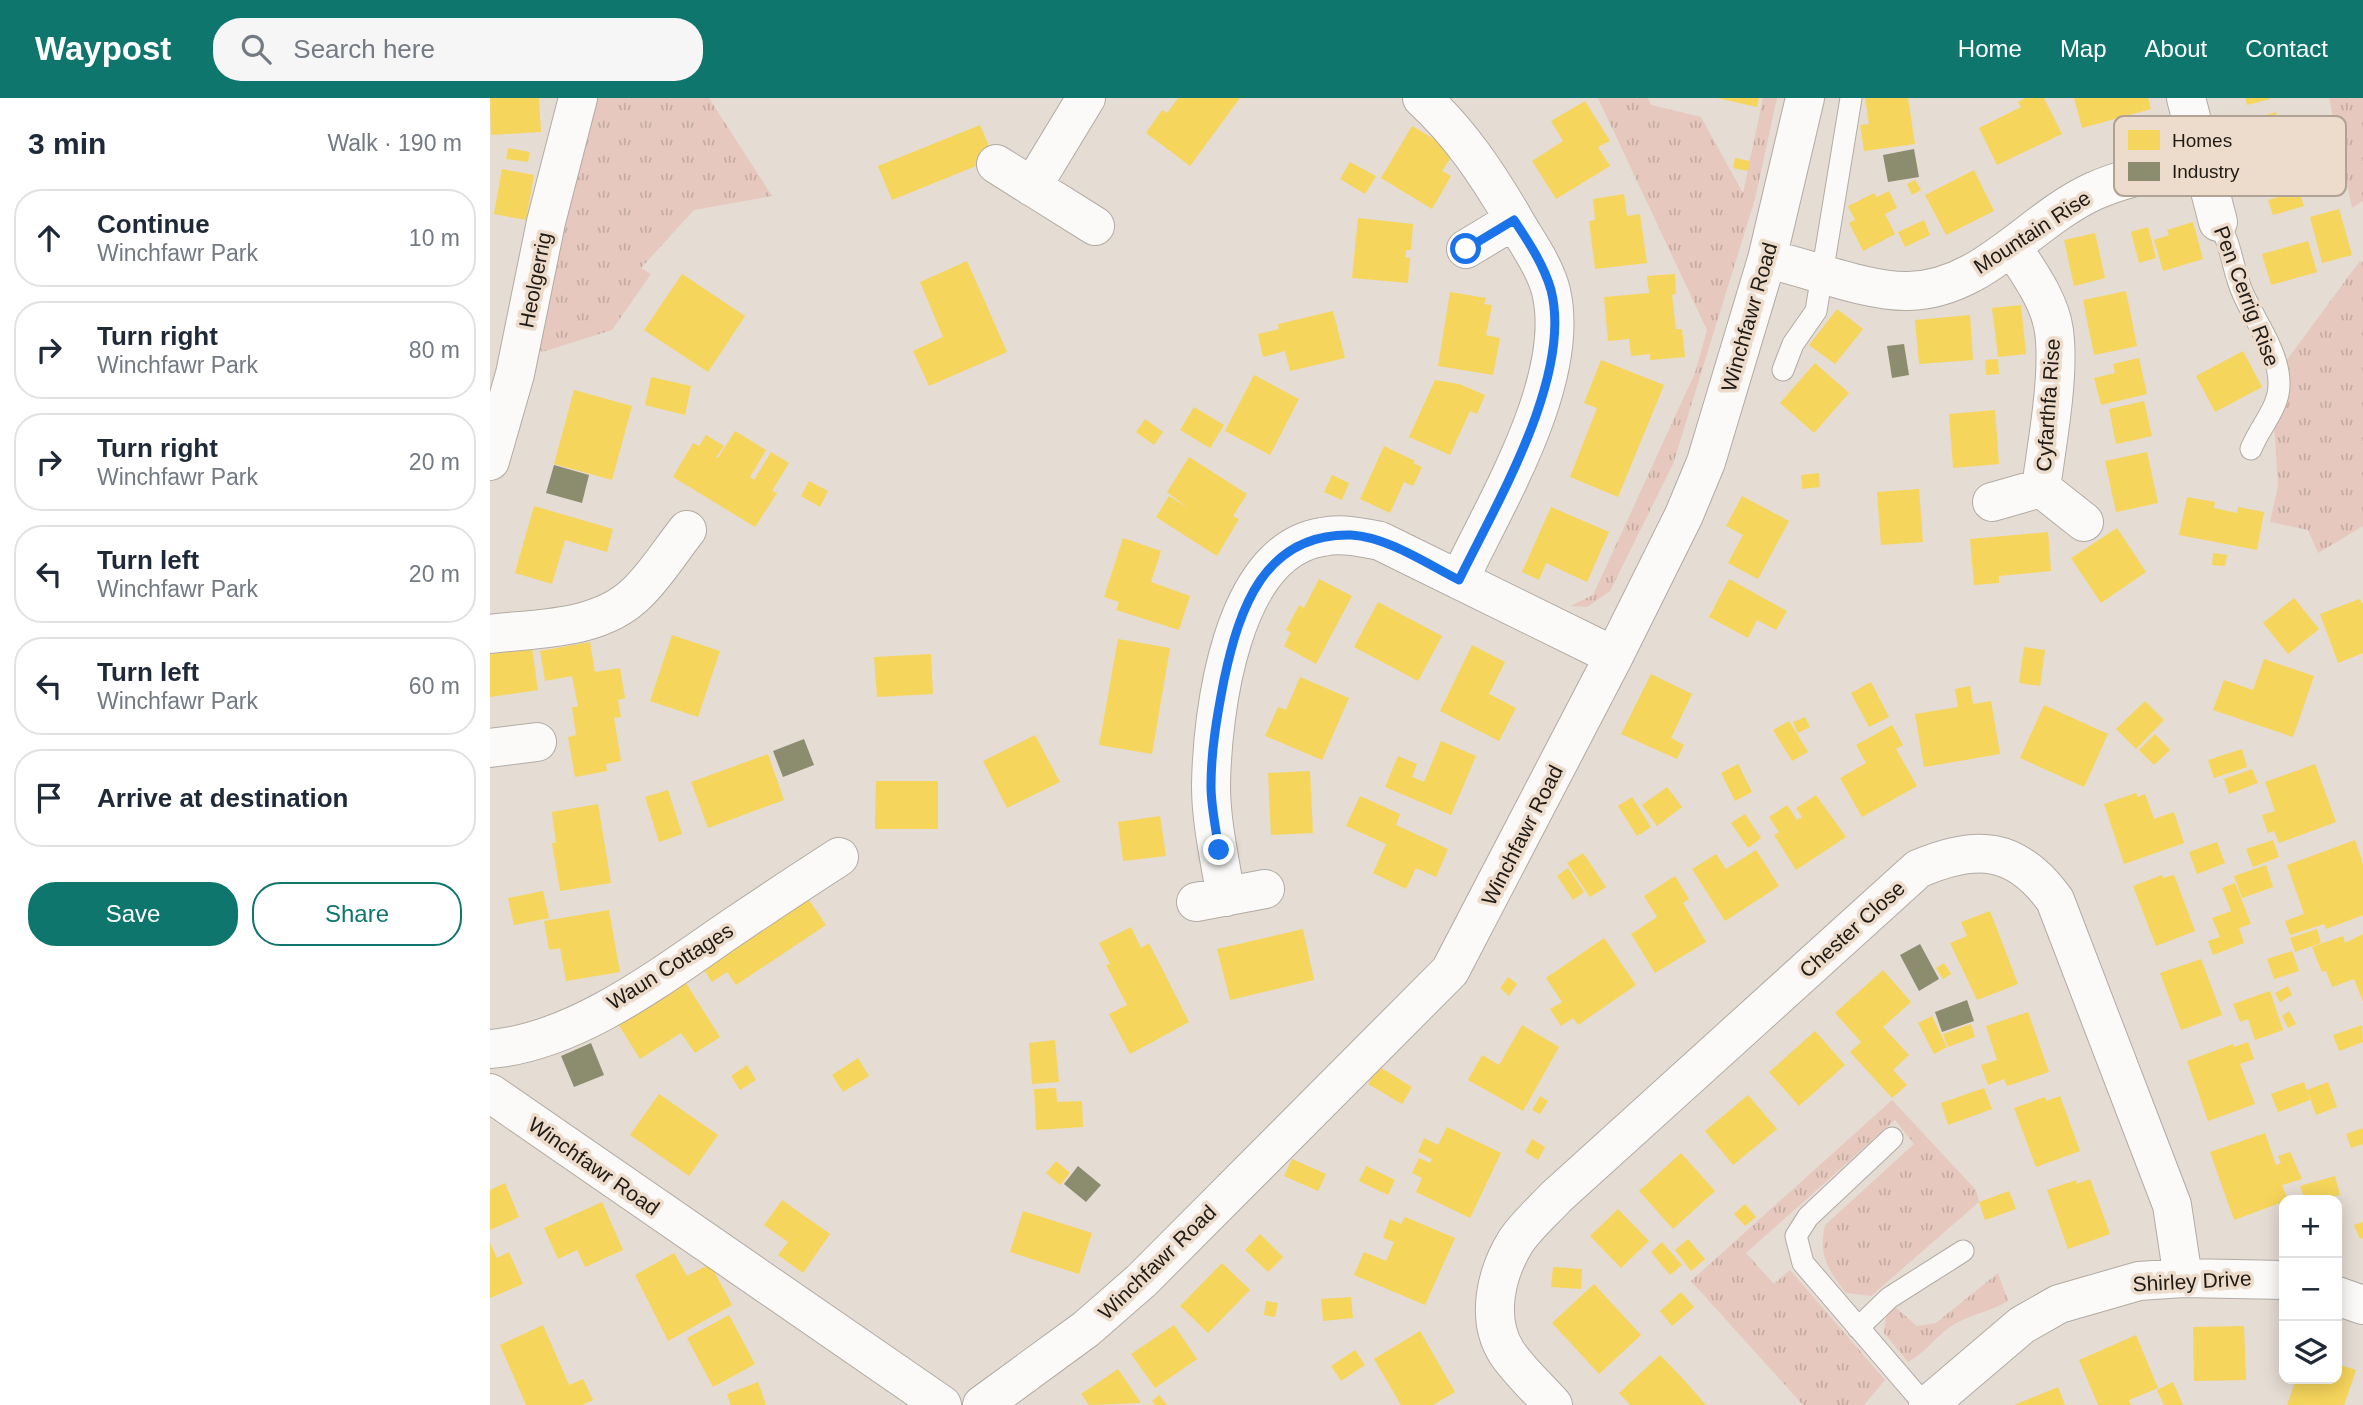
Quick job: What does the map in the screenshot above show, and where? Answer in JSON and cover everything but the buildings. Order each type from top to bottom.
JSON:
[{"type":"street","name":"Heolgerrig","points":[[490,461],[515,374],[546,222],[578,98]]},
{"type":"street","points":[[1032,187],[1086,98]]},
{"type":"street","points":[[1422,98],[1468,146],[1530,244],[1550,290],[1555,329],[1546,384],[1527,440],[1459,580]]},
{"type":"street","name":"Winchfawr Road","points":[[982,1405],[1086,1329],[1141,1281],[1450,971],[1614,656],[1684,515],[1706,462],[1767,260],[1805,98]]},
{"type":"street","name":"Pen Cerrig Rise","points":[[2186,98],[2191,116]]},
{"type":"street","points":[[996,164],[1095,226]]},
{"type":"street","name":"Mountain Rise","points":[[1767,260],[1907,291],[1934,287],[1973,271],[2013,248],[2056,214],[2093,192],[2114,185]]},
{"type":"street","name":"Pen Cerrig Rise","points":[[2211,196],[2218,222]]},
{"type":"street","points":[[1466,249],[1514,220]]},
{"type":"street","name":"Cyfarthfa Rise","points":[[2013,248],[2032,277],[2054,330],[2055,354],[2041,488]]},
{"type":"street","name":"Cyfarthfa Rise","points":[[1992,502],[2041,488]]},
{"type":"street","name":"Cyfarthfa Rise","points":[[2041,488],[2084,522]]},
{"type":"street","points":[[490,634],[572,624],[608,614],[637,594],[687,530]]},
{"type":"street","points":[[1265,889],[1211,900],[1211,789],[1215,725],[1233,638],[1245,603],[1267,571],[1290,549],[1320,537],[1353,535],[1380,541],[1614,656]]},
{"type":"street","points":[[490,748],[537,742]]},
{"type":"street","name":"Chester Close","points":[[1553,1405],[1507,1352],[1496,1331],[1494,1302],[1501,1275],[1517,1241],[1556,1197],[1918,869],[1951,855],[1984,853],[2014,861],[2040,879],[2055,900],[2172,1205],[2183,1278]]},
{"type":"street","name":"Waun Cottages","points":[[490,1049],[513,1047],[559,1030],[642,989],[839,857]]},
{"type":"street","name":"Winchfawr Road","points":[[490,1093],[942,1405]]},
{"type":"street","name":"Shirley Drive","points":[[1927,1405],[2022,1325],[2059,1304],[2098,1290],[2139,1281],[2183,1278],[2279,1280]]},
{"type":"street","points":[[2342,1298],[2363,1306]]},
{"type":"lane","points":[[1783,370],[1793,344],[1816,311],[1851,98]]},
{"type":"lane","name":"Pen Cerrig Rise","points":[[2218,222],[2227,236],[2240,287],[2277,366],[2279,387],[2273,409],[2259,428],[2252,449]]},
{"type":"lane","points":[[1892,1138],[1808,1217],[1796,1236],[1803,1264],[1927,1405]]},
{"type":"lane","points":[[1858,1328],[1889,1298],[1963,1251]]},
{"type":"green space","points":[[591,98],[709,98],[772,196],[694,210],[641,268],[651,274],[612,330],[542,352],[533,344]]},
{"type":"green space","points":[[1598,98],[1648,98],[1651,105],[1701,117],[1743,193],[1763,98],[1777,98],[1755,199],[1673,464],[1610,591],[1587,607],[1570,606],[1593,595],[1695,373],[1707,330]]},
{"type":"green space","points":[[2329,98],[2363,98],[2363,201],[2352,208],[2346,179],[2346,116],[2333,116]]},
{"type":"green space","points":[[2360,261],[2363,262],[2363,526],[2318,553],[2308,530],[2270,522],[2278,486],[2274,422],[2282,411],[2290,385],[2286,361]]},
{"type":"green space","points":[[1892,1100],[1976,1190],[1979,1202],[1871,1296],[1846,1293],[1826,1262],[1823,1245],[1825,1225],[1914,1144],[1895,1120],[1746,1253],[1774,1284],[1790,1270],[1885,1380],[1864,1405],[1803,1405],[1691,1281]]},
{"type":"green space","points":[[1998,1273],[2008,1301],[1956,1323],[1908,1362],[1884,1333],[1886,1317],[1894,1306],[1917,1326],[1936,1323]]},
{"type":"route","points":[[1219,850],[1211,789],[1215,725],[1233,638],[1245,603],[1267,571],[1290,549],[1320,537],[1353,535],[1380,541],[1459,580],[1527,440],[1546,384],[1555,329],[1550,290],[1530,244],[1514,220],[1466,249]]}]
